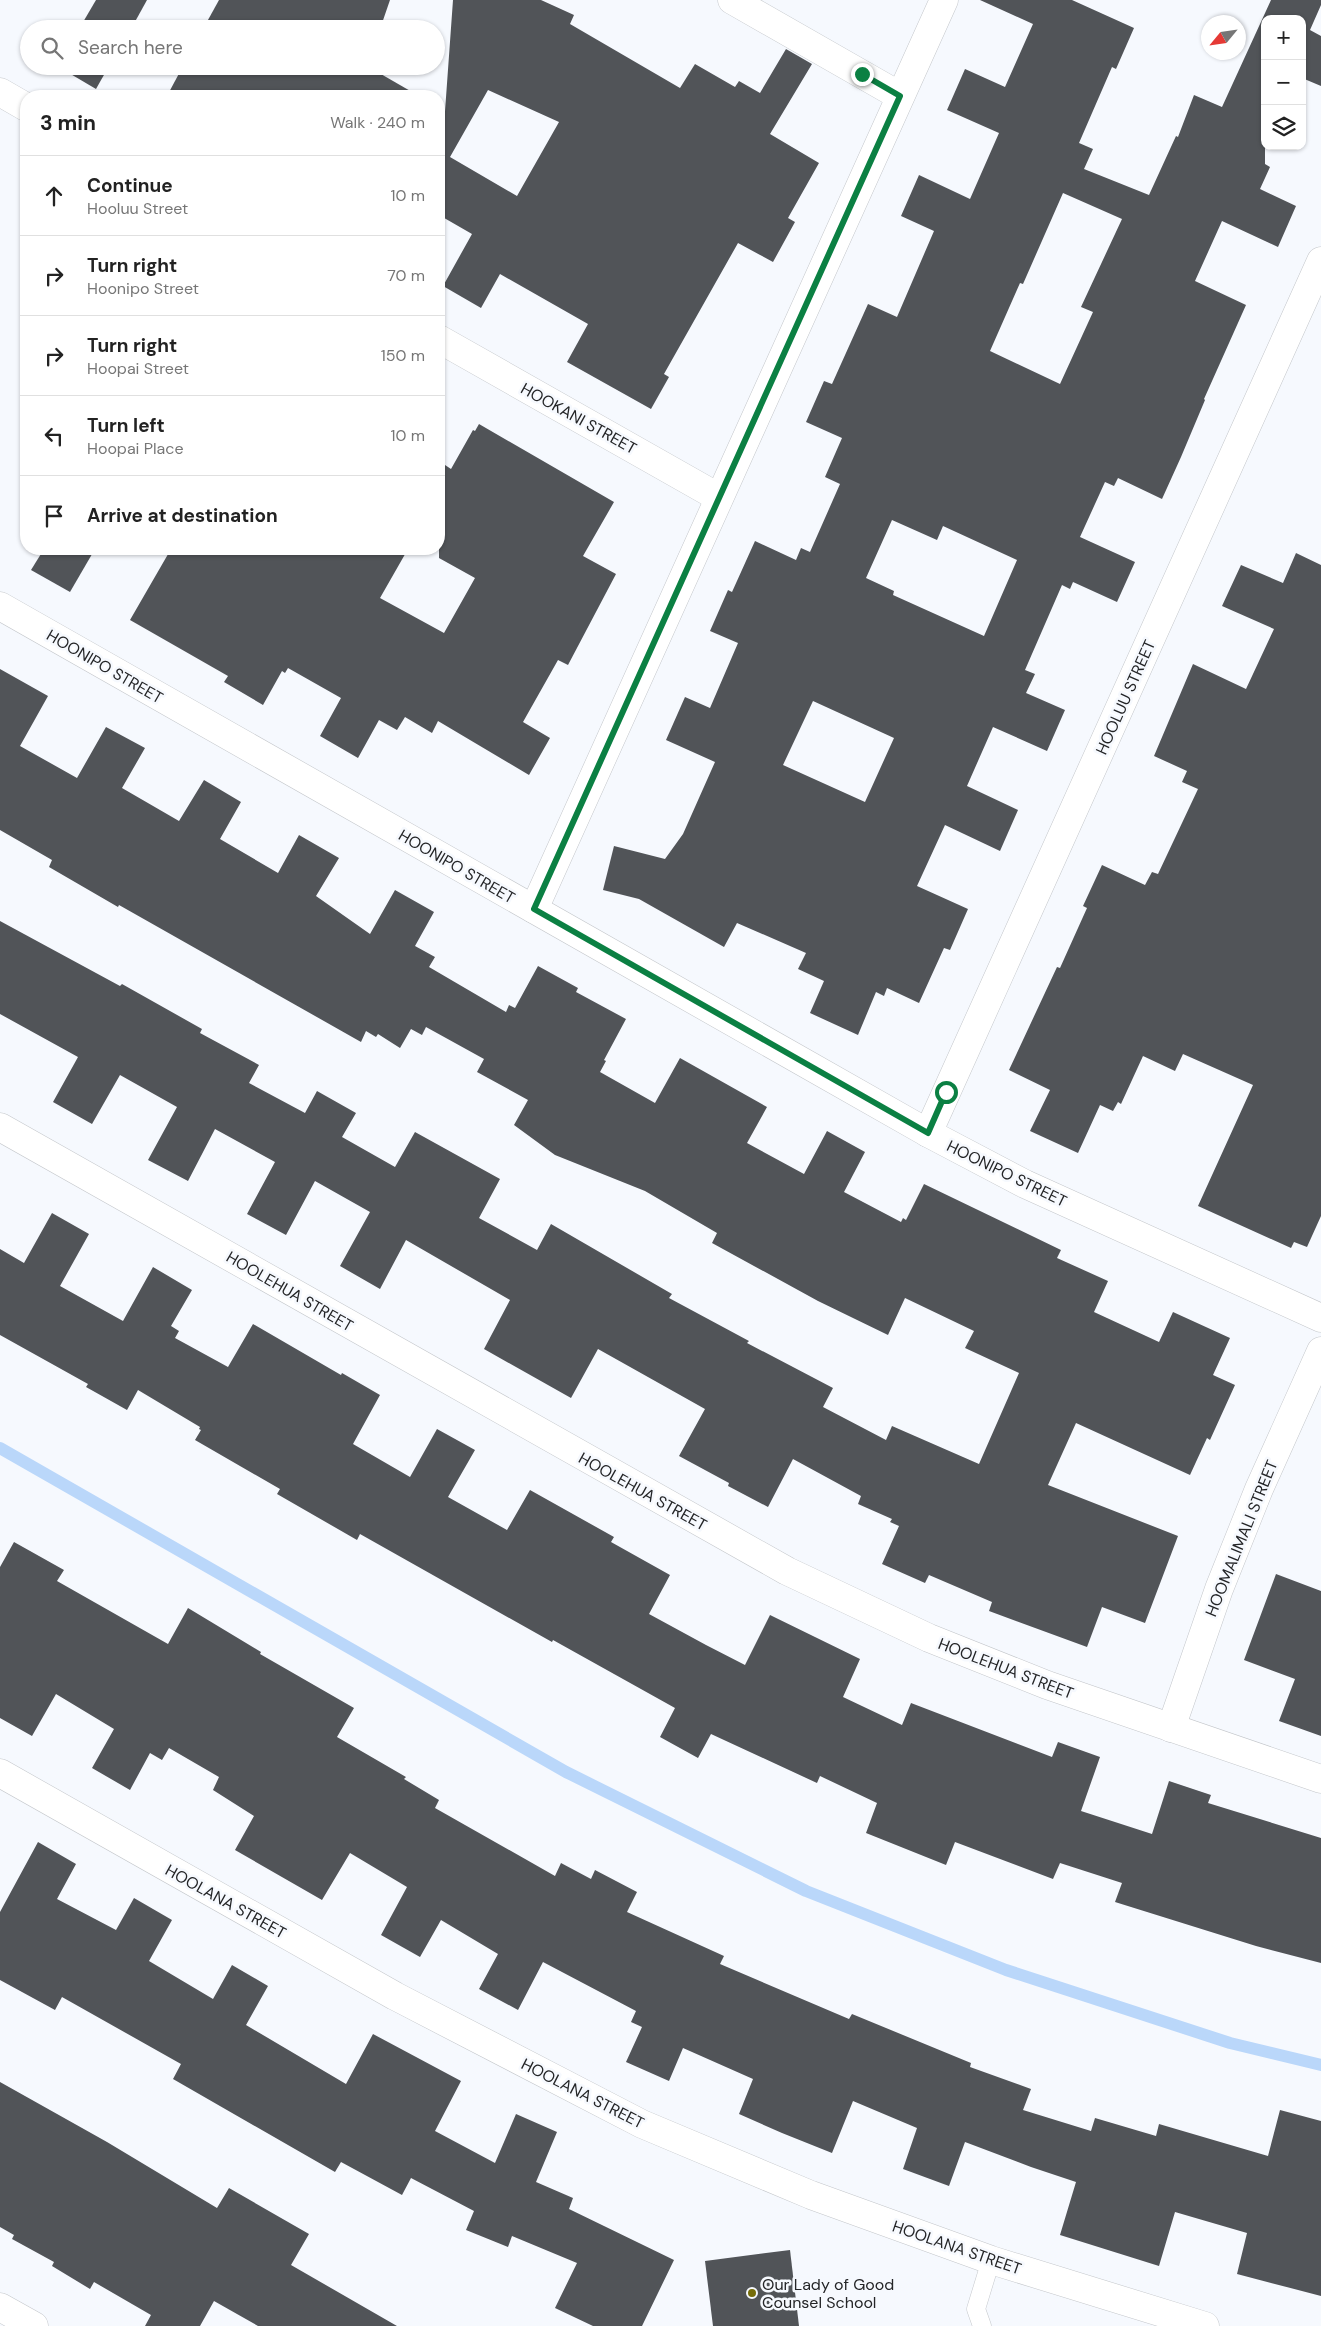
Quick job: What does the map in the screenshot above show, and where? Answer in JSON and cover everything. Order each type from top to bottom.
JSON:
[{"type":"street","points":[[732,0],[900,96]]},
{"type":"street","points":[[534,909],[718,497],[944,0]]},
{"type":"street","points":[[0,92],[20,104]]},
{"type":"street","name":"HOOLUU STREET","points":[[928,1133],[1321,261]]},
{"type":"street","name":"HOOKANI STREET","points":[[445,342],[718,497]]},
{"type":"street","name":"HOONIPO STREET","points":[[0,606],[928,1133],[1026,1184],[1321,1318]]},
{"type":"street","name":"HOOLEHUA STREET","points":[[0,1127],[787,1571],[938,1642],[1047,1685],[1321,1779]]},
{"type":"street","name":"HOOMALIMALI STREET","points":[[1171,1728],[1219,1589],[1259,1489],[1321,1351]]},
{"type":"street","name":"HOOLANA STREET","points":[[0,1773],[395,1996],[642,2124],[812,2195],[991,2260],[1205,2326]]},
{"type":"street","points":[[1,2310],[34,2326]]},
{"type":"lane","points":[[982,2326],[976,2308],[991,2260]]},
{"type":"building","points":[[96,0],[147,0],[136,20],[84,20]]},
{"type":"building","points":[[219,0],[390,0],[383,20],[208,20]]},
{"type":"building","points":[[453,0],[541,0],[574,15],[570,24],[680,88],[695,64],[735,87],[739,81],[760,93],[786,49],[812,64],[770,134],[819,163],[788,218],[795,222],[773,262],[738,243],[664,374],[669,377],[651,409],[567,362],[588,324],[500,274],[481,308],[445,287],[445,282],[472,234],[445,218],[445,111]],"holes":[[[488,90],[559,122],[517,196],[450,157]]]},
{"type":"building","points":[[980,0],[1072,0],[1134,28],[1116,69],[1112,67],[1079,143],[1093,149],[1084,169],[1149,195],[1176,136],[1178,137],[1194,95],[1222,107],[1244,60],[1246,60],[1246,55],[1261,22],[1261,150],[1265,150],[1265,164],[1270,167],[1260,189],[1296,206],[1278,247],[1222,221],[1195,281],[1246,305],[1204,399],[1181,457],[1162,499],[1118,478],[1114,486],[1105,482],[1080,537],[1135,562],[1117,602],[1073,582],[1070,589],[1062,585],[1025,670],[1035,674],[1026,693],[1065,710],[1047,751],[993,727],[967,786],[1018,810],[1000,851],[945,825],[917,886],[968,909],[950,950],[944,948],[919,1003],[887,988],[884,996],[876,992],[858,1035],[810,1013],[824,981],[798,969],[806,953],[737,923],[724,947],[639,899],[603,890],[614,846],[665,859],[683,834],[715,762],[666,740],[685,697],[710,708],[738,643],[710,631],[728,590],[732,592],[755,541],[796,560],[801,548],[810,552],[840,484],[825,477],[842,438],[806,422],[824,381],[832,384],[868,304],[897,317],[934,231],[901,216],[919,175],[970,199],[999,133],[947,110],[965,69],[1005,87],[1033,24]],"holes":[[[1063,193],[1122,219],[1081,307],[1093,312],[1060,384],[990,351],[1020,283],[1023,284]],[[892,520],[937,540],[943,526],[1017,560],[984,636],[893,595],[894,591],[866,578]],[[813,701],[894,738],[865,802],[783,765]]]},
{"type":"building","points":[[1271,0],[1321,0],[1321,5],[1310,30],[1321,36],[1321,86],[1306,80],[1306,15],[1264,15]]},
{"type":"building","points":[[72,75],[104,75],[96,89]]},
{"type":"building","points":[[178,75],[383,75],[409,90],[170,90]]},
{"type":"building","points":[[479,424],[614,502],[583,556],[616,574],[568,665],[558,660],[523,722],[550,738],[529,775],[438,721],[432,733],[405,717],[397,730],[379,720],[358,758],[320,736],[341,698],[288,668],[285,673],[282,671],[263,705],[224,682],[228,676],[130,620],[168,555],[405,555],[380,598],[444,633],[475,578],[439,558],[439,555],[445,555],[445,465],[451,469],[473,430],[475,431]]},
{"type":"building","points":[[1296,553],[1321,565],[1321,1216],[1307,1247],[1294,1242],[1291,1248],[1198,1206],[1253,1085],[1183,1054],[1175,1071],[1143,1056],[1121,1104],[1118,1102],[1113,1111],[1100,1105],[1078,1153],[1030,1131],[1050,1090],[1009,1070],[1057,967],[1060,968],[1087,908],[1083,906],[1102,865],[1145,885],[1152,872],[1158,874],[1198,789],[1182,782],[1187,771],[1154,756],[1193,664],[1246,689],[1274,629],[1222,606],[1241,565],[1283,583]]},
{"type":"building","points":[[40,555],[92,555],[70,592],[31,570]]},
{"type":"building","points":[[0,669],[48,696],[20,746],[77,778],[106,727],[145,748],[122,788],[179,821],[204,780],[241,802],[220,839],[278,873],[299,835],[339,858],[316,896],[370,934],[395,890],[434,912],[415,946],[435,957],[429,967],[506,1012],[509,1005],[515,1008],[538,966],[578,988],[576,992],[626,1019],[604,1060],[606,1061],[600,1072],[655,1103],[680,1058],[767,1107],[747,1143],[804,1174],[827,1131],[865,1152],[844,1192],[901,1222],[903,1218],[906,1220],[924,1184],[1061,1250],[1057,1258],[1108,1281],[1094,1312],[1159,1342],[1173,1312],[1230,1338],[1213,1375],[1235,1385],[1210,1440],[1207,1438],[1190,1475],[1076,1423],[1048,1485],[1178,1536],[1145,1623],[1102,1607],[1087,1647],[989,1611],[992,1602],[929,1575],[925,1583],[882,1564],[899,1526],[890,1522],[892,1519],[858,1504],[861,1496],[793,1459],[768,1507],[728,1486],[729,1483],[679,1456],[705,1409],[598,1349],[571,1398],[484,1349],[510,1300],[406,1240],[380,1289],[340,1266],[370,1212],[315,1181],[286,1235],[247,1214],[275,1162],[215,1129],[188,1181],[148,1160],[177,1107],[120,1075],[92,1124],[53,1102],[78,1057],[0,1014],[0,921],[120,986],[122,984],[202,1029],[200,1033],[259,1065],[249,1083],[305,1113],[317,1091],[356,1113],[342,1137],[395,1167],[415,1132],[500,1179],[479,1218],[537,1250],[551,1224],[672,1294],[669,1298],[749,1341],[747,1343],[833,1388],[823,1407],[886,1440],[892,1426],[979,1464],[1019,1373],[965,1348],[974,1331],[905,1298],[888,1335],[818,1301],[712,1243],[717,1233],[645,1191],[555,1155],[514,1125],[528,1100],[477,1072],[484,1059],[426,1027],[422,1035],[411,1029],[400,1048],[378,1034],[376,1037],[366,1031],[361,1042],[49,867],[52,860],[0,830]]},
{"type":"building","points":[[52,1213],[89,1234],[60,1286],[123,1321],[153,1267],[192,1290],[171,1326],[179,1331],[175,1338],[228,1367],[253,1324],[341,1375],[342,1373],[380,1395],[353,1444],[410,1477],[437,1429],[475,1450],[448,1497],[507,1530],[530,1490],[614,1537],[611,1542],[670,1575],[649,1614],[745,1665],[770,1615],[860,1659],[843,1697],[902,1725],[911,1703],[1052,1757],[1058,1742],[1100,1757],[1081,1811],[1152,1834],[1169,1781],[1211,1795],[1208,1803],[1321,1838],[1321,1963],[1256,1946],[1115,1902],[1122,1883],[1060,1863],[1053,1879],[955,1842],[946,1865],[866,1833],[877,1803],[820,1776],[817,1783],[711,1734],[698,1758],[660,1737],[675,1708],[553,1640],[552,1642],[360,1534],[357,1540],[277,1494],[280,1489],[195,1440],[201,1430],[199,1429],[200,1427],[138,1390],[127,1410],[86,1387],[88,1384],[0,1335],[0,1249],[24,1263]]},
{"type":"building","points":[[14,1542],[64,1570],[57,1581],[168,1644],[188,1608],[261,1652],[260,1654],[354,1708],[337,1737],[406,1777],[404,1779],[439,1800],[435,1808],[555,1876],[561,1863],[591,1879],[595,1870],[637,1892],[627,1912],[724,1956],[720,1964],[849,2019],[852,2014],[971,2063],[970,2067],[1031,2089],[1023,2110],[1091,2131],[1095,2118],[1156,2136],[1159,2124],[1268,2156],[1280,2110],[1321,2121],[1321,2296],[1237,2274],[1247,2233],[1175,2212],[1159,2266],[1060,2235],[1076,2182],[965,2142],[949,2186],[903,2169],[917,2128],[853,2101],[832,2153],[782,2133],[739,2114],[753,2079],[683,2048],[669,2081],[626,2062],[642,2027],[631,2022],[636,2011],[543,1962],[518,2010],[479,1989],[498,1954],[441,1920],[420,1957],[381,1935],[407,1887],[350,1853],[322,1900],[235,1850],[254,1816],[213,1790],[219,1777],[169,1748],[162,1760],[150,1753],[130,1790],[92,1768],[114,1729],[56,1694],[32,1736],[0,1718],[0,1567]]},
{"type":"building","points":[[1276,1574],[1321,1591],[1321,1736],[1279,1721],[1295,1679],[1244,1660]]},
{"type":"building","points":[[38,1842],[76,1864],[57,1899],[116,1930],[134,1898],[172,1920],[149,1961],[213,1999],[232,1965],[268,1986],[246,2025],[346,2084],[373,2034],[461,2081],[435,2131],[495,2163],[516,2114],[557,2132],[536,2182],[573,2198],[569,2209],[674,2260],[642,2326],[593,2326],[555,2308],[577,2263],[512,2236],[508,2247],[466,2230],[474,2211],[411,2178],[402,2195],[341,2162],[335,2172],[173,2079],[181,2064],[62,1997],[55,2010],[0,1980],[0,1912]]},
{"type":"building","points":[[0,2082],[107,2142],[217,2208],[229,2188],[309,2234],[291,2265],[397,2326],[258,2326],[214,2301],[200,2326],[145,2326],[151,2315],[94,2282],[90,2289],[52,2266],[54,2262],[12,2239],[14,2235],[0,2227]]},
{"type":"building","name":"Our Lady of Good Counsel School","points":[[790,2250],[799,2326],[713,2326],[705,2261]]},
{"type":"waterway","points":[[0,1448],[566,1772],[806,1891],[1006,1970],[1230,2043],[1321,2065]]},
{"type":"place","name":"Our Lady of Good Counsel School","points":[[752,2293]]},
{"type":"route","points":[[862,74],[900,96],[534,909],[928,1133],[946,1092]]}]
